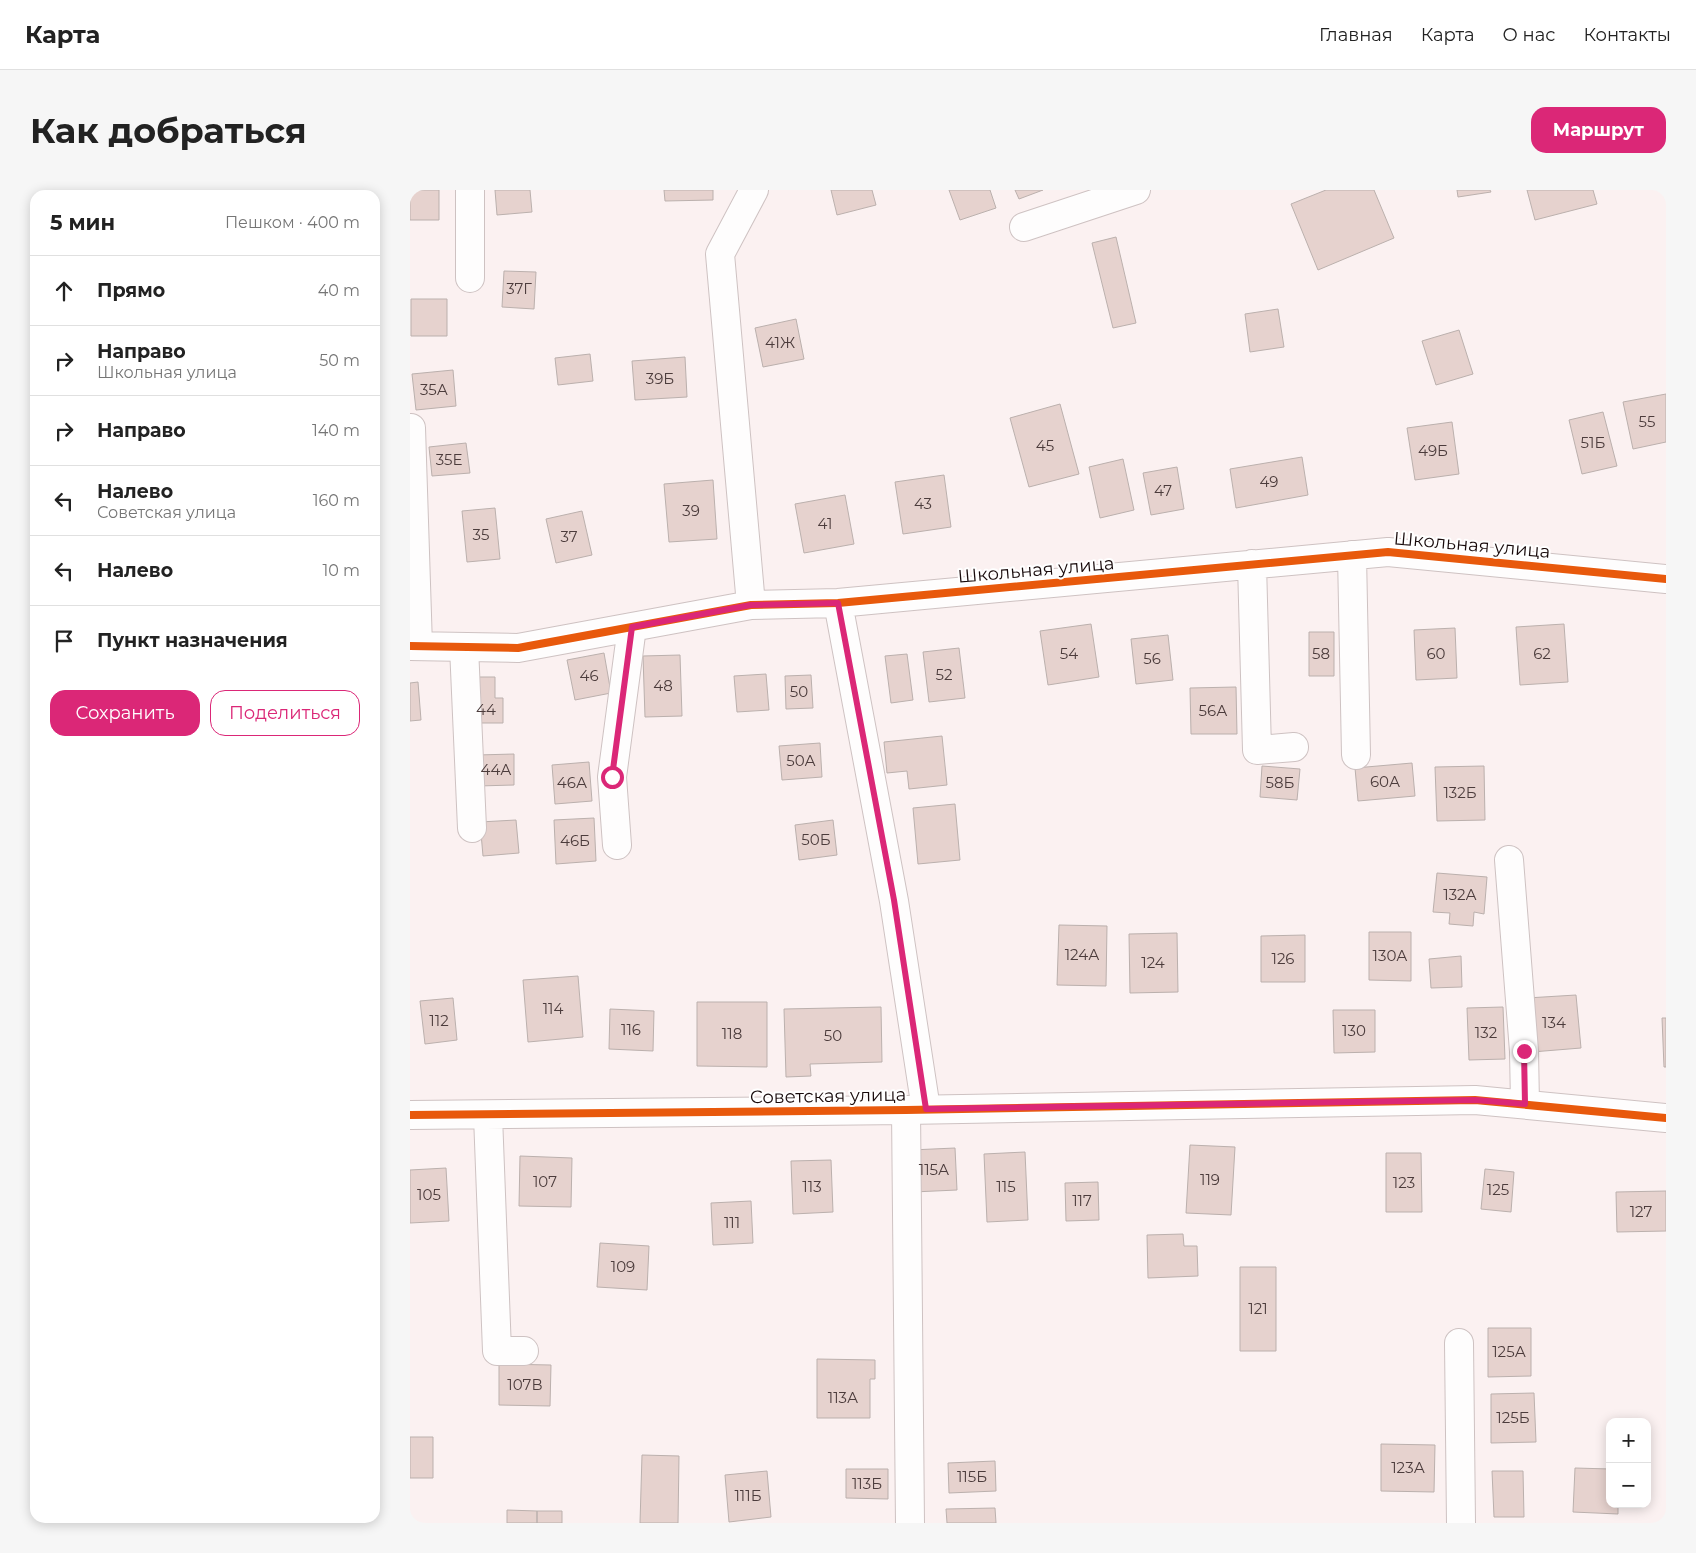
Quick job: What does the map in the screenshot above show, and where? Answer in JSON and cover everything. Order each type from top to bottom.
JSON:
[{"type":"street","points":[[470,190],[470,278]]},
{"type":"street","points":[[751,605],[720,254],[754,190]]},
{"type":"street","points":[[1024,227],[1136,190]]},
{"type":"street","points":[[411,428],[414,646]]},
{"type":"street","name":"Школьная улица","points":[[414,646],[518,648],[751,605],[838,603],[1388,552],[1666,579]]},
{"type":"street","points":[[1352,555],[1356,755]]},
{"type":"street","points":[[1252,564],[1257,750],[1294,747]]},
{"type":"street","points":[[838,603],[894,900],[916,1110],[910,1523]]},
{"type":"street","points":[[617,845],[612,777],[632,627]]},
{"type":"street","points":[[464,647],[472,828]]},
{"type":"street","points":[[1509,860],[1523,1042],[1525,1104]]},
{"type":"street","name":"Советская улица","points":[[410,1115],[488,1116],[916,1110],[1475,1100],[1666,1118]]},
{"type":"street","points":[[488,1116],[497,1350],[524,1351]]},
{"type":"street","points":[[1459,1343],[1461,1523]]},
{"type":"building","points":[[410,190],[439,190],[439,220],[410,220]]},
{"type":"building","points":[[495,190],[530,190],[532,212],[497,215]]},
{"type":"building","points":[[664,190],[713,190],[713,200],[665,201]]},
{"type":"building","points":[[831,190],[872,190],[876,205],[837,215]]},
{"type":"building","points":[[949,190],[990,190],[996,208],[960,220]]},
{"type":"building","points":[[1015,190],[1043,190],[1019,199]]},
{"type":"building","points":[[1326,190],[1374,190],[1394,238],[1318,270],[1291,204]]},
{"type":"building","points":[[1457,190],[1490,190],[1491,192],[1458,197]]},
{"type":"building","points":[[1527,190],[1593,190],[1597,204],[1535,220]]},
{"type":"building","points":[[1116,237],[1136,323],[1113,328],[1092,243]]},
{"type":"building","points":[[504,271],[536,272],[534,309],[502,307]]},
{"type":"building","points":[[411,299],[447,299],[447,336],[411,336]]},
{"type":"building","points":[[1278,309],[1284,347],[1250,352],[1245,314]]},
{"type":"building","points":[[796,319],[804,359],[763,367],[755,328]]},
{"type":"building","points":[[1459,330],[1473,374],[1436,385],[1422,341]]},
{"type":"building","points":[[590,354],[593,381],[558,385],[555,358]]},
{"type":"building","points":[[685,357],[687,397],[635,400],[632,361]]},
{"type":"building","points":[[453,370],[456,406],[416,410],[412,374]]},
{"type":"building","points":[[1666,394],[1666,442],[1633,449],[1623,402]]},
{"type":"building","points":[[1060,404],[1079,474],[1029,487],[1010,418]]},
{"type":"building","points":[[1603,412],[1617,466],[1582,474],[1569,420]]},
{"type":"building","points":[[1452,422],[1459,474],[1415,480],[1407,428]]},
{"type":"building","points":[[466,443],[470,473],[432,476],[429,447]]},
{"type":"building","points":[[1302,457],[1308,495],[1236,508],[1230,469]]},
{"type":"building","points":[[1123,459],[1134,510],[1100,518],[1089,467]]},
{"type":"building","points":[[1177,467],[1184,509],[1151,515],[1143,473]]},
{"type":"building","points":[[944,475],[951,527],[903,534],[895,482]]},
{"type":"building","points":[[713,480],[717,539],[669,542],[664,484]]},
{"type":"building","points":[[845,495],[854,544],[804,553],[795,504]]},
{"type":"building","points":[[495,508],[500,559],[467,562],[462,511]]},
{"type":"building","points":[[582,511],[592,555],[556,563],[546,519]]},
{"type":"building","points":[[1091,624],[1099,677],[1048,685],[1040,631]]},
{"type":"building","points":[[1564,624],[1568,682],[1520,685],[1516,627]]},
{"type":"building","points":[[1455,628],[1457,678],[1416,680],[1414,630]]},
{"type":"building","points":[[1309,632],[1334,632],[1334,676],[1309,676]]},
{"type":"building","points":[[1168,635],[1173,680],[1136,684],[1131,639]]},
{"type":"building","points":[[959,648],[965,698],[929,702],[923,652]]},
{"type":"building","points":[[604,653],[611,693],[575,700],[567,660]]},
{"type":"building","points":[[907,654],[913,700],[891,703],[885,656]]},
{"type":"building","points":[[680,655],[682,716],[645,717],[643,656]]},
{"type":"building","points":[[766,674],[769,710],[737,712],[734,676]]},
{"type":"building","points":[[811,675],[813,708],[786,709],[785,676]]},
{"type":"building","points":[[469,677],[495,677],[495,698],[503,698],[503,723],[469,723]]},
{"type":"building","points":[[418,682],[421,720],[410,721],[410,683]]},
{"type":"building","points":[[1236,687],[1237,734],[1191,734],[1190,688]]},
{"type":"building","points":[[942,736],[947,785],[909,789],[907,771],[887,773],[884,742]]},
{"type":"building","points":[[820,743],[822,777],[782,780],[779,746]]},
{"type":"building","points":[[514,754],[514,785],[478,786],[477,755]]},
{"type":"building","points":[[589,762],[592,801],[555,804],[552,765]]},
{"type":"building","points":[[1412,763],[1415,796],[1358,801],[1355,768]]},
{"type":"building","points":[[1262,766],[1300,769],[1297,800],[1260,797]]},
{"type":"building","points":[[1484,766],[1485,820],[1437,821],[1435,767]]},
{"type":"building","points":[[955,804],[960,860],[918,864],[913,808]]},
{"type":"building","points":[[594,818],[596,861],[556,864],[554,820]]},
{"type":"building","points":[[516,820],[519,853],[483,856],[480,822]]},
{"type":"building","points":[[833,820],[837,855],[799,860],[795,825]]},
{"type":"building","points":[[1437,873],[1487,877],[1484,914],[1474,912],[1473,926],[1449,924],[1450,913],[1433,912]]},
{"type":"building","points":[[1059,925],[1107,926],[1106,986],[1057,985]]},
{"type":"building","points":[[1369,932],[1411,932],[1411,981],[1369,980]]},
{"type":"building","points":[[1177,933],[1178,992],[1130,993],[1129,934]]},
{"type":"building","points":[[1305,935],[1305,982],[1261,982],[1261,936]]},
{"type":"building","points":[[1461,956],[1462,987],[1431,988],[1429,959]]},
{"type":"building","points":[[578,976],[583,1037],[528,1042],[523,980]]},
{"type":"building","points":[[1576,995],[1581,1048],[1532,1052],[1527,998]]},
{"type":"building","points":[[453,998],[457,1040],[425,1044],[420,1001]]},
{"type":"building","points":[[697,1002],[767,1002],[767,1067],[697,1066]]},
{"type":"building","points":[[881,1007],[882,1062],[810,1064],[811,1076],[786,1077],[784,1009]]},
{"type":"building","points":[[1503,1007],[1505,1059],[1469,1060],[1467,1008]]},
{"type":"building","points":[[610,1009],[654,1011],[653,1051],[609,1049]]},
{"type":"building","points":[[1333,1010],[1375,1010],[1375,1052],[1334,1053]]},
{"type":"building","points":[[1662,1018],[1666,1018],[1666,1067],[1664,1067]]},
{"type":"building","points":[[1190,1145],[1235,1147],[1231,1215],[1186,1213]]},
{"type":"building","points":[[955,1148],[957,1190],[913,1192],[911,1150]]},
{"type":"building","points":[[1025,1152],[1028,1220],[987,1222],[984,1154]]},
{"type":"building","points":[[1386,1153],[1421,1153],[1422,1212],[1386,1212]]},
{"type":"building","points":[[520,1156],[572,1158],[571,1207],[519,1206]]},
{"type":"building","points":[[831,1160],[833,1212],[793,1214],[791,1161]]},
{"type":"building","points":[[446,1168],[449,1221],[410,1223],[410,1170]]},
{"type":"building","points":[[1485,1169],[1514,1172],[1511,1212],[1481,1209]]},
{"type":"building","points":[[1098,1182],[1099,1220],[1066,1221],[1065,1183]]},
{"type":"building","points":[[1666,1191],[1666,1231],[1617,1232],[1616,1192]]},
{"type":"building","points":[[751,1201],[753,1243],[713,1245],[711,1203]]},
{"type":"building","points":[[1183,1234],[1184,1246],[1197,1246],[1198,1276],[1148,1278],[1147,1235]]},
{"type":"building","points":[[600,1243],[649,1246],[647,1290],[597,1287]]},
{"type":"building","points":[[1240,1267],[1276,1267],[1276,1351],[1240,1351]]},
{"type":"building","points":[[1488,1328],[1531,1328],[1531,1376],[1488,1377]]},
{"type":"building","points":[[817,1359],[875,1360],[875,1379],[870,1379],[870,1418],[817,1418]]},
{"type":"building","points":[[499,1364],[551,1365],[550,1406],[499,1405]]},
{"type":"building","points":[[1534,1393],[1536,1442],[1491,1443],[1491,1394]]},
{"type":"building","points":[[410,1437],[433,1437],[433,1478],[410,1478]]},
{"type":"building","points":[[1381,1444],[1435,1445],[1434,1492],[1381,1491]]},
{"type":"building","points":[[642,1455],[679,1456],[678,1523],[640,1523]]},
{"type":"building","points":[[995,1461],[996,1491],[949,1493],[948,1463]]},
{"type":"building","points":[[1575,1468],[1606,1469],[1606,1508],[1618,1508],[1618,1514],[1573,1512]]},
{"type":"building","points":[[846,1469],[888,1469],[888,1499],[846,1498]]},
{"type":"building","points":[[767,1471],[771,1517],[729,1522],[725,1475]]},
{"type":"building","points":[[1492,1471],[1523,1471],[1524,1517],[1494,1517]]},
{"type":"building","points":[[995,1508],[996,1523],[947,1523],[946,1509]]},
{"type":"building","points":[[507,1510],[537,1511],[537,1523],[507,1523]]},
{"type":"building","points":[[537,1511],[562,1511],[562,1523],[537,1523]]},
{"type":"cycle path","points":[[410,646],[518,648],[751,605],[838,603],[1388,552],[1666,579]]},
{"type":"cycle path","points":[[410,1115],[906,1110],[1475,1100],[1666,1118]]},
{"type":"route","points":[[612,777],[632,627],[751,605],[838,603],[894,900],[926,1109],[1475,1100],[1525,1104],[1524,1051]]}]
